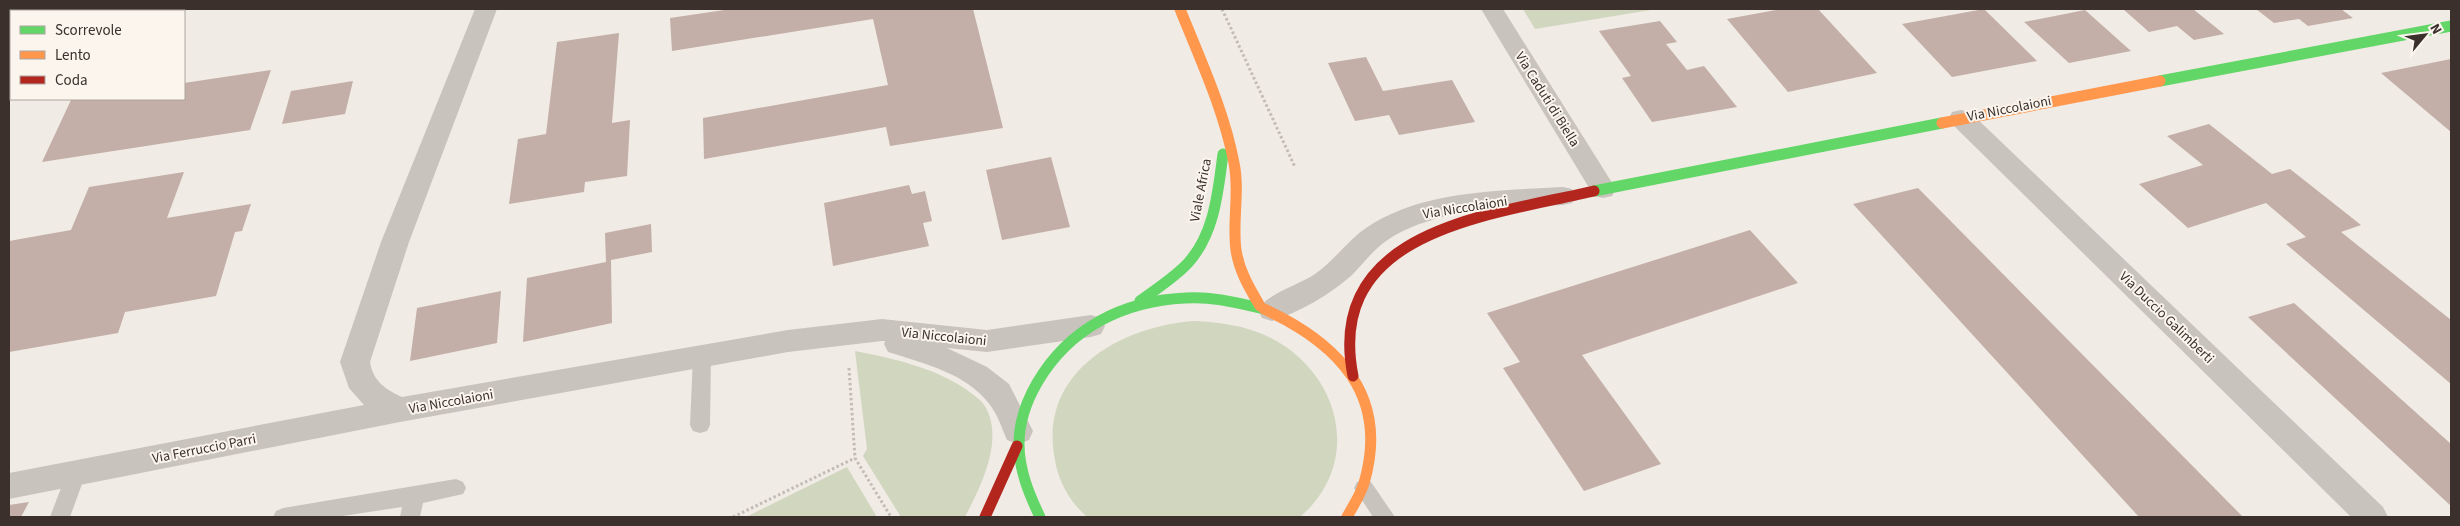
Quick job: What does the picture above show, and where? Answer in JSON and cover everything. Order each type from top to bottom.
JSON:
[{"type":"street","name":"Via Niccolaioni","points":[[486,9],[395,242],[355,362],[358,378],[368,392],[400,410],[855,332],[901,331],[945,338],[987,341],[1091,326]]},
{"type":"street","name":"Viale Africa","points":[[1180,9],[1209,83],[1234,164],[1237,186],[1236,250],[1239,265],[1266,308]]},
{"type":"street","name":"Via Caduti di Biella","points":[[1492,9],[1603,189]]},
{"type":"street","name":"Via Niccolaioni","points":[[1266,308],[1320,284],[1339,270],[1374,236],[1403,220],[1448,207],[1568,195],[1603,189],[1961,118],[2451,26]]},
{"type":"street","name":"Via Duccio Galimberti","points":[[1961,118],[2372,517]]},
{"type":"street","name":"Viale Africa","points":[[984,517],[1018,439],[1025,403],[1041,373],[1063,347],[1091,326],[1131,307],[1174,276],[1192,258],[1200,246],[1207,232],[1216,201],[1225,136]]},
{"type":"street","name":"Via Niccolaioni","points":[[1353,376],[1348,340],[1353,311],[1368,285],[1395,252],[1434,230],[1568,195]]},
{"type":"street","name":"Viale Africa","points":[[1131,307],[1160,300],[1196,297],[1219,298],[1266,308],[1311,331],[1330,346],[1353,376],[1363,393],[1370,416],[1372,443],[1370,468],[1364,488],[1347,517]]},
{"type":"street","name":"Via Niccolaioni","points":[[855,332],[914,349],[970,371],[999,395],[1018,439]]},
{"type":"street","name":"Via Ferruccio Parri","points":[[9,486],[400,410]]},
{"type":"street","name":"Viale Africa","points":[[1018,439],[1022,478],[1031,502],[1040,517]]},
{"type":"lane","points":[[700,426],[702,357]]},
{"type":"lane","points":[[60,517],[76,473]]},
{"type":"lane","points":[[283,517],[456,488]]},
{"type":"lane","points":[[1364,488],[1385,517]]},
{"type":"lane","points":[[410,517],[415,496]]},
{"type":"path","points":[[1222,9],[1262,101],[1295,167]]},
{"type":"path","points":[[732,517],[855,458],[891,517]]},
{"type":"green space","points":[[1523,9],[1657,9],[1535,29]]},
{"type":"green space","points":[[1194,321],[1234,325],[1253,330],[1271,338],[1295,354],[1314,374],[1328,396],[1335,421],[1337,446],[1332,471],[1320,495],[1300,517],[1087,517],[1074,504],[1064,488],[1058,472],[1054,454],[1053,424],[1060,398],[1074,376],[1092,358],[1115,343],[1140,332]]},
{"type":"green space","points":[[855,351],[899,361],[941,375],[967,390],[980,400],[986,408],[991,421],[991,449],[983,478],[965,517],[901,517],[863,456],[867,449]]},
{"type":"green space","points":[[847,467],[877,517],[746,517]]},
{"type":"building","points":[[112,9],[174,9],[174,10]]},
{"type":"building","points":[[731,9],[973,9],[1003,128],[890,146],[886,127],[704,159],[703,118],[888,85],[873,19],[672,51],[670,18]]},
{"type":"building","points":[[1782,9],[1818,9],[1877,73],[1788,92],[1727,19]]},
{"type":"building","points":[[1984,9],[2037,61],[1952,77],[1902,24]]},
{"type":"building","points":[[2123,9],[2193,9],[2224,34],[2194,40],[2177,26],[2149,32]]},
{"type":"building","points":[[2256,9],[2341,9],[2353,18],[2308,26],[2299,19],[2274,23]]},
{"type":"building","points":[[2085,10],[2131,51],[2069,63],[2024,22]]},
{"type":"building","points":[[1660,21],[1677,42],[1666,44],[1687,70],[1704,66],[1737,107],[1652,122],[1622,78],[1631,76],[1599,31]]},
{"type":"building","points":[[619,33],[612,123],[630,120],[627,176],[585,182],[584,192],[509,204],[518,139],[546,134],[557,42]]},
{"type":"building","points":[[1366,57],[1383,91],[1452,80],[1475,122],[1399,135],[1389,115],[1355,121],[1328,63]]},
{"type":"building","points":[[2451,59],[2451,132],[2381,73]]},
{"type":"building","points":[[271,70],[250,130],[42,162],[71,100],[185,100],[185,83]]},
{"type":"building","points":[[353,81],[345,114],[282,124],[291,91]]},
{"type":"building","points":[[2209,124],[2272,174],[2290,169],[2361,225],[2341,232],[2451,320],[2451,384],[2286,244],[2306,237],[2266,203],[2188,228],[2139,184],[2203,165],[2167,136]]},
{"type":"building","points":[[1051,157],[1070,227],[1002,240],[986,170]]},
{"type":"building","points":[[184,172],[167,218],[251,204],[242,231],[235,232],[216,296],[125,312],[118,333],[9,352],[9,241],[71,230],[89,187]]},
{"type":"building","points":[[909,185],[912,194],[925,191],[932,221],[923,223],[929,246],[833,266],[824,203]]},
{"type":"building","points":[[1918,188],[2243,517],[2139,517],[1853,204]]},
{"type":"building","points":[[651,224],[652,252],[611,260],[612,323],[523,342],[527,278],[606,262],[605,233]]},
{"type":"building","points":[[1750,230],[1798,283],[1582,355],[1661,464],[1584,491],[1503,368],[1520,362],[1487,313]]},
{"type":"building","points":[[501,291],[497,343],[410,361],[417,308]]},
{"type":"building","points":[[2294,303],[2451,444],[2451,506],[2248,317]]},
{"type":"building","points":[[29,502],[21,517],[9,517],[9,505]]},
{"type":"traffic: fast","points":[[2160,81],[2451,26]]},
{"type":"traffic: fast","points":[[1594,191],[1942,123]]},
{"type":"traffic: fast","points":[[1140,301],[1181,270],[1200,246],[1211,221],[1223,154]]},
{"type":"traffic: fast","points":[[1040,517],[1024,480],[1020,462],[1020,427],[1024,410],[1042,374],[1069,341],[1090,325],[1110,315],[1141,305],[1162,301],[1196,297],[1230,301],[1264,309]]},
{"type":"traffic: slow","points":[[1180,9],[1224,124],[1236,174],[1235,239],[1237,258],[1242,272],[1260,306]]},
{"type":"traffic: slow","points":[[1942,123],[2160,81]]},
{"type":"traffic: slow","points":[[1264,309],[1296,324],[1323,343],[1345,366],[1361,393],[1370,422],[1371,452],[1364,484],[1347,517]]},
{"type":"traffic: jam","points":[[1353,376],[1348,342],[1353,311],[1361,293],[1372,277],[1385,262],[1400,250],[1417,239],[1453,224],[1594,191]]},
{"type":"traffic: jam","points":[[985,517],[1017,446]]}]
